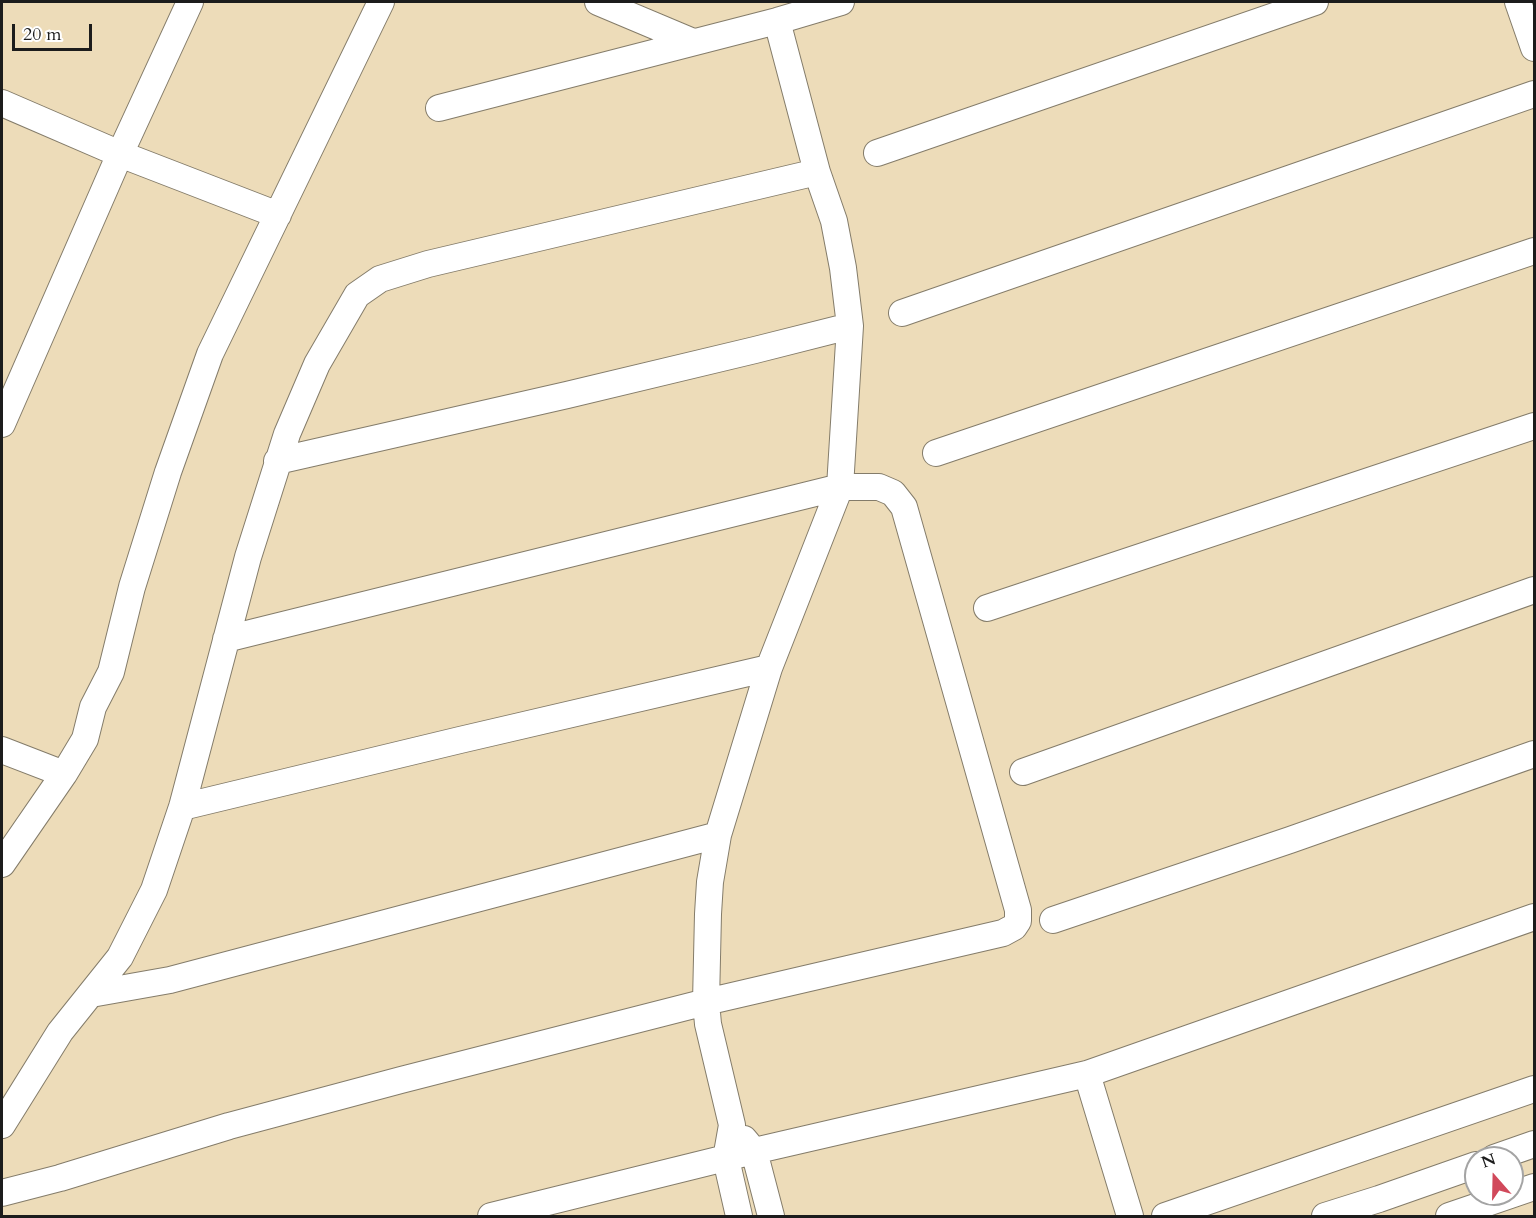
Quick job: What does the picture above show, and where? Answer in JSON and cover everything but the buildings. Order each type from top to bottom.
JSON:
[{"type":"street","points":[[2,424],[120,154],[190,2]]},
{"type":"street","points":[[2,864],[64,774],[85,739],[93,707],[111,672],[132,587],[165,482],[210,354],[381,2]]},
{"type":"street","points":[[598,2],[693,42]]},
{"type":"street","points":[[439,108],[777,21],[840,2]]},
{"type":"street","points":[[877,153],[1315,2]]},
{"type":"street","points":[[1518,2],[1534,48]]},
{"type":"street","points":[[739,1216],[726,1159],[732,1125],[708,1024],[706,1002],[710,882],[718,835],[769,668],[840,487],[850,326],[843,268],[834,221],[818,172],[777,21]]},
{"type":"street","points":[[902,313],[1534,94]]},
{"type":"street","points":[[2,103],[120,154],[278,214]]},
{"type":"street","points":[[2,1125],[60,1032],[120,957],[154,890],[182,807],[248,557],[286,434],[317,364],[357,295],[380,279],[428,264],[818,172]]},
{"type":"street","points":[[936,453],[1534,251]]},
{"type":"street","points":[[277,461],[600,387],[850,326]]},
{"type":"street","points":[[987,608],[1534,426]]},
{"type":"street","points":[[2,1193],[229,1126],[401,1080],[706,1002],[1003,933],[1014,927],[1018,921],[1018,910],[904,507],[892,493],[879,488],[840,487],[226,639]]},
{"type":"street","points":[[1023,772],[1534,590]]},
{"type":"street","points":[[182,807],[769,668]]},
{"type":"street","points":[[2,750],[64,774]]},
{"type":"street","points":[[1053,920],[1534,754]]},
{"type":"street","points":[[91,994],[170,980],[718,835]]},
{"type":"street","points":[[490,1216],[754,1151],[1087,1074],[1534,917]]},
{"type":"street","points":[[1087,1074],[1130,1216]]},
{"type":"street","points":[[1166,1216],[1534,1089]]},
{"type":"street","points":[[732,1125],[754,1151],[771,1216]]},
{"type":"street","points":[[1325,1216],[1464,1169]]},
{"type":"street","points":[[1449,1216],[1534,1187]]}]
